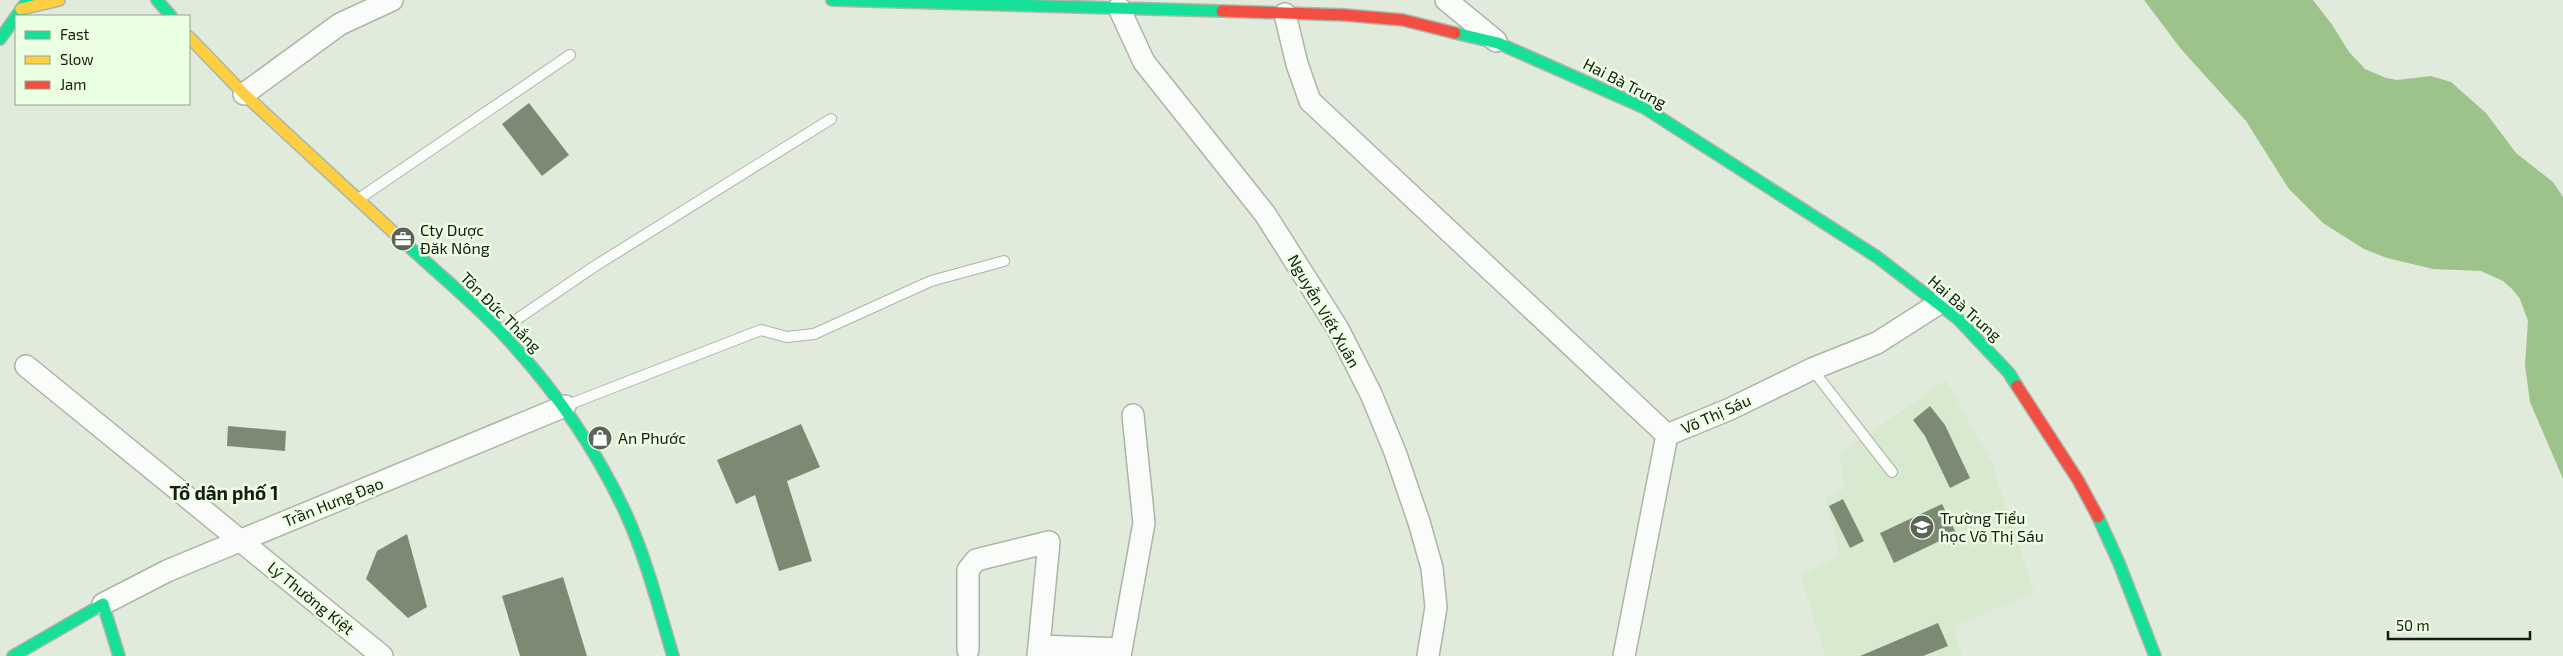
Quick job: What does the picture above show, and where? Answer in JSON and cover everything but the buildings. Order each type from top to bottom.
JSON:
[{"type":"street","points":[[25,5],[59,0]]},
{"type":"street","points":[[140,0],[158,1],[170,15]]},
{"type":"street","points":[[244,94],[340,24],[392,0]]},
{"type":"street","name":"Hai Bà Trưng","points":[[832,0],[1345,15],[1403,20],[1498,43],[1645,108],[1877,257],[1958,319],[2009,374],[2064,458],[2102,523],[2155,656]]},
{"type":"street","points":[[1446,0],[1498,43]]},
{"type":"street","name":"Nguyễn Viết Xuân","points":[[1119,8],[1144,62],[1265,214],[1338,329],[1372,394],[1404,478],[1432,568],[1436,607],[1428,656]]},
{"type":"street","points":[[1285,14],[1297,64],[1310,101],[1666,435]]},
{"type":"street","points":[[0,39],[15,19]]},
{"type":"street","name":"Tôn Đức Thắng","points":[[190,38],[244,94],[500,331],[535,368],[565,406],[602,466],[640,546],[672,656]]},
{"type":"street","name":"Võ Thị Sáu","points":[[1624,656],[1666,435],[1730,408],[1812,369],[1877,343],[1938,304]]},
{"type":"street","name":"Lý Thường Kiệt","points":[[26,366],[382,656]]},
{"type":"street","name":"Trần Hưng Đạo","points":[[102,604],[167,571],[239,540],[565,406]]},
{"type":"street","points":[[968,650],[968,570],[976,560],[1049,542],[1038,651],[1121,653],[1144,523],[1133,415]]},
{"type":"street","points":[[13,656],[102,604],[119,656]]},
{"type":"lane","points":[[357,199],[570,55]]},
{"type":"lane","points":[[500,331],[595,266],[831,119]]},
{"type":"lane","points":[[565,406],[761,330],[787,337],[814,334],[931,281],[1004,261]]},
{"type":"lane","points":[[1812,369],[1892,472]]},
{"type":"shaded area","points":[[2144,0],[2313,0],[2333,26],[2349,52],[2365,69],[2386,78],[2397,80],[2431,76],[2451,82],[2486,113],[2516,153],[2553,182],[2563,197],[2563,479],[2530,402],[2525,365],[2528,321],[2520,299],[2512,289],[2503,281],[2481,271],[2433,269],[2387,258],[2364,249],[2323,223],[2289,189],[2246,121],[2181,49]]},
{"type":"shaded area","name":"Trường Tiểu học Võ Thị Sáu","points":[[1946,380],[1992,463],[2034,592],[1954,627],[1962,656],[1826,656],[1800,576],[1840,556],[1825,498],[1844,489],[1840,454]]},
{"type":"traffic: fast","points":[[17,15],[28,0]]},
{"type":"traffic: fast","points":[[157,0],[170,15]]},
{"type":"traffic: fast","points":[[832,0],[1222,11]]},
{"type":"traffic: fast","points":[[0,39],[15,18]]},
{"type":"traffic: fast","points":[[1455,33],[1498,43],[1645,108],[1877,257],[1958,319],[2009,373],[2017,386]]},
{"type":"traffic: fast","points":[[404,242],[466,297],[501,332],[538,374],[587,442],[615,491],[641,550],[673,656]]},
{"type":"traffic: fast","points":[[2098,517],[2119,563],[2155,656]]},
{"type":"traffic: fast","points":[[13,656],[103,604],[119,656]]},
{"type":"traffic: slow","points":[[21,9],[59,0]]},
{"type":"traffic: slow","points":[[190,38],[244,94],[404,242]]},
{"type":"traffic: jam","points":[[1222,11],[1345,15],[1403,20],[1455,33]]},
{"type":"traffic: jam","points":[[2017,386],[2078,480],[2098,517]]},
{"type":"place","name":"Cty Dược Đăk Nông","points":[[403,239]]},
{"type":"place","name":"An Phước","points":[[600,438]]},
{"type":"place","name":"Trường Tiểu học Võ Thị Sáu","points":[[1922,527]]},
{"type":"district","name":"Tổ dân phố 1","points":[[224,493]]}]
